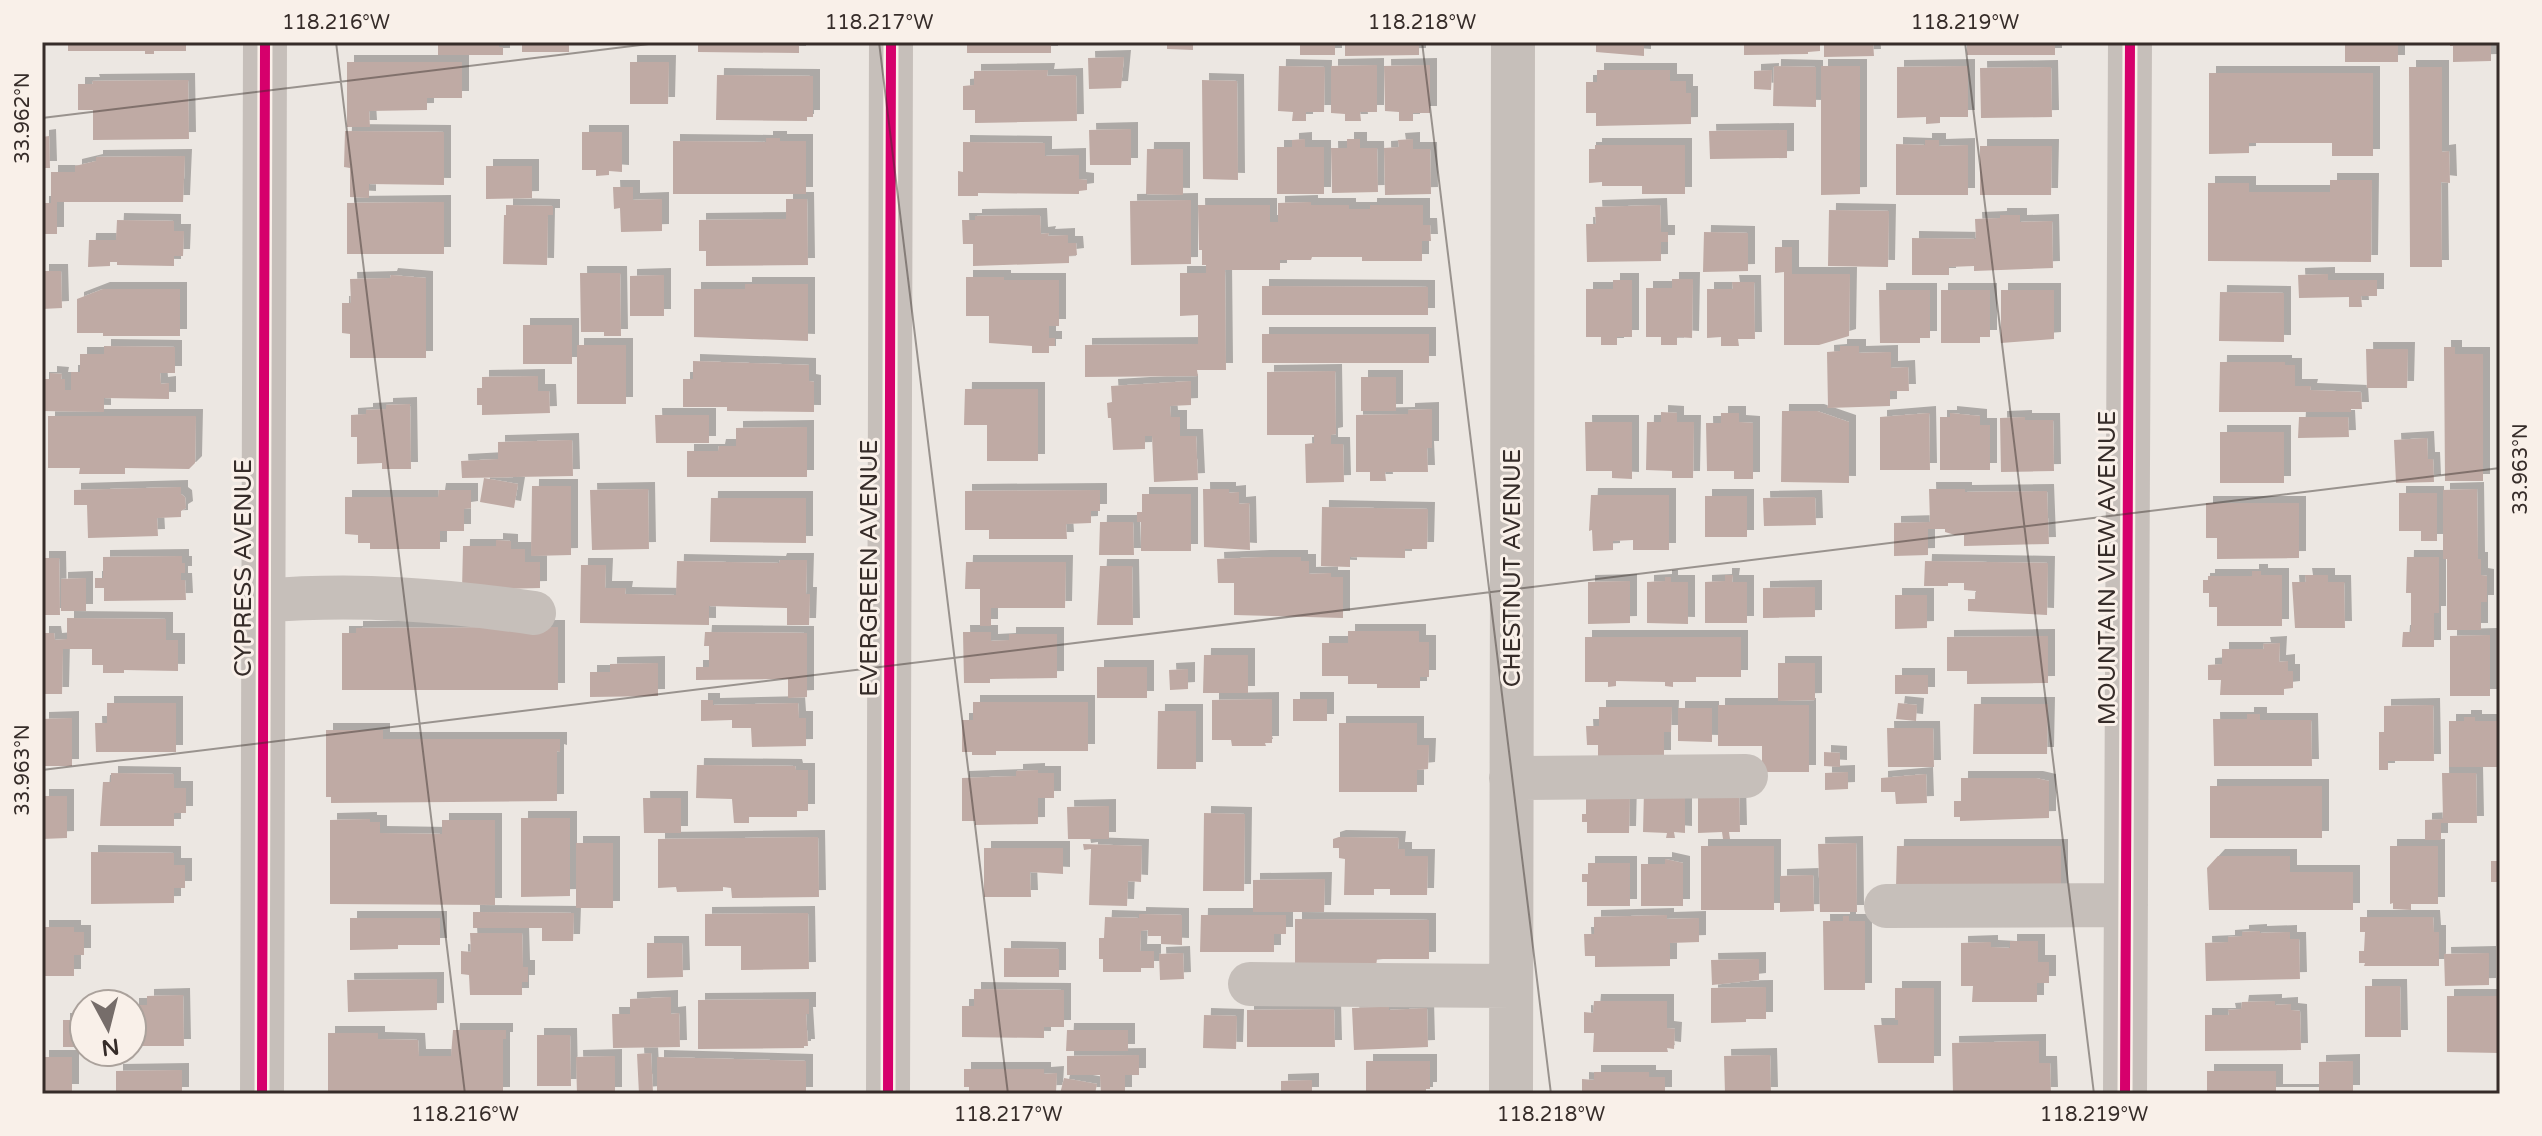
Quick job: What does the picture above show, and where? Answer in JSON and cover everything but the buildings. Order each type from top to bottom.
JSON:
[{"type":"street","name":"CYPRESS AVENUE","points":[[262,1094],[265,42]]},
{"type":"street","name":"EVERGREEN AVENUE","points":[[888,1094],[891,42]]},
{"type":"street","name":"CHESTNUT AVENUE","points":[[1511,1094],[1513,42]]},
{"type":"street","name":"MOUNTAIN VIEW AVENUE","points":[[2125,1094],[2130,42]]},
{"type":"street","points":[[263,601],[405,598],[534,613]]},
{"type":"street","points":[[1511,778],[1746,776]]},
{"type":"street","points":[[1886,916],[2126,914]]},
{"type":"street","points":[[1250,984],[1511,986]]},
{"type":"cycle path","points":[[262,1094],[265,42]]},
{"type":"cycle path","points":[[888,1094],[891,42]]},
{"type":"cycle path","points":[[2125,1094],[2130,42]]}]
